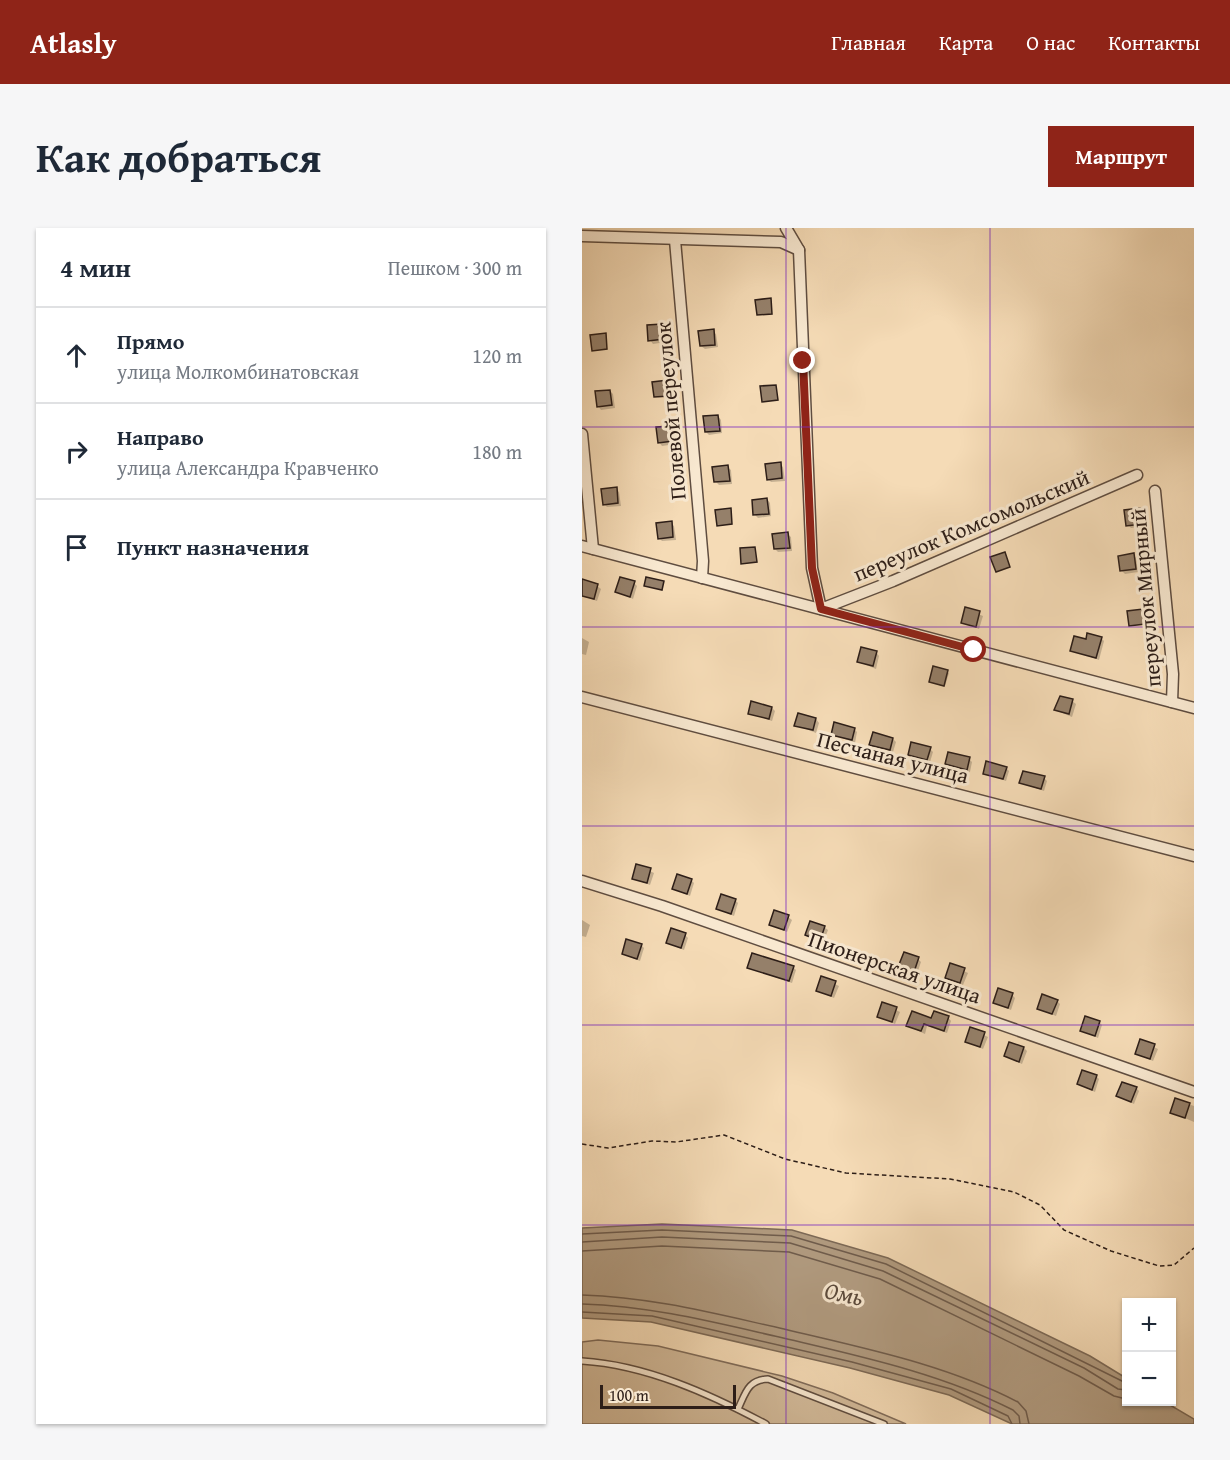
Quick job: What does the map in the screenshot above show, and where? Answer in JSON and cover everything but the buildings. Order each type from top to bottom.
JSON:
[{"type":"street","points":[[786,228],[799,250],[812,568],[821,609]]},
{"type":"street","points":[[582,236],[637,233],[675,240],[781,242],[799,250]]},
{"type":"street","name":"Полевой переулок","points":[[675,240],[703,561],[702,578]]},
{"type":"street","points":[[582,434],[588,547],[1194,708]]},
{"type":"street","name":"переулок Комсомольский","points":[[821,609],[893,581],[1137,475]]},
{"type":"street","name":"переулок Мирный","points":[[1155,491],[1173,674],[1172,702]]},
{"type":"street","name":"Песчаная улица","points":[[582,697],[1194,856]]},
{"type":"street","name":"Пионерская улица","points":[[582,881],[662,906],[1194,1092]]},
{"type":"lane","points":[[582,1361],[603,1362],[678,1383],[766,1424]]},
{"type":"lane","points":[[738,1409],[750,1383],[768,1379],[884,1424]]},
{"type":"path","points":[[582,1144],[616,1148],[724,1135],[785,1159],[846,1173],[950,1179],[1014,1192],[1040,1205],[1064,1230],[1111,1251],[1159,1266],[1174,1265],[1194,1248]]},
{"type":"shaded area","points":[[598,1340],[658,1346],[782,1376],[833,1393],[906,1424],[582,1424],[582,1342]]},
{"type":"water","name":"Омь","points":[[662,1224],[792,1230],[888,1258],[1090,1356],[1122,1376],[1122,1406],[1172,1406],[1194,1419],[1194,1424],[1012,1424],[949,1395],[850,1368],[651,1322],[582,1318],[582,1228]]},
{"type":"route","points":[[803,361],[812,568],[821,609],[974,650]]}]
